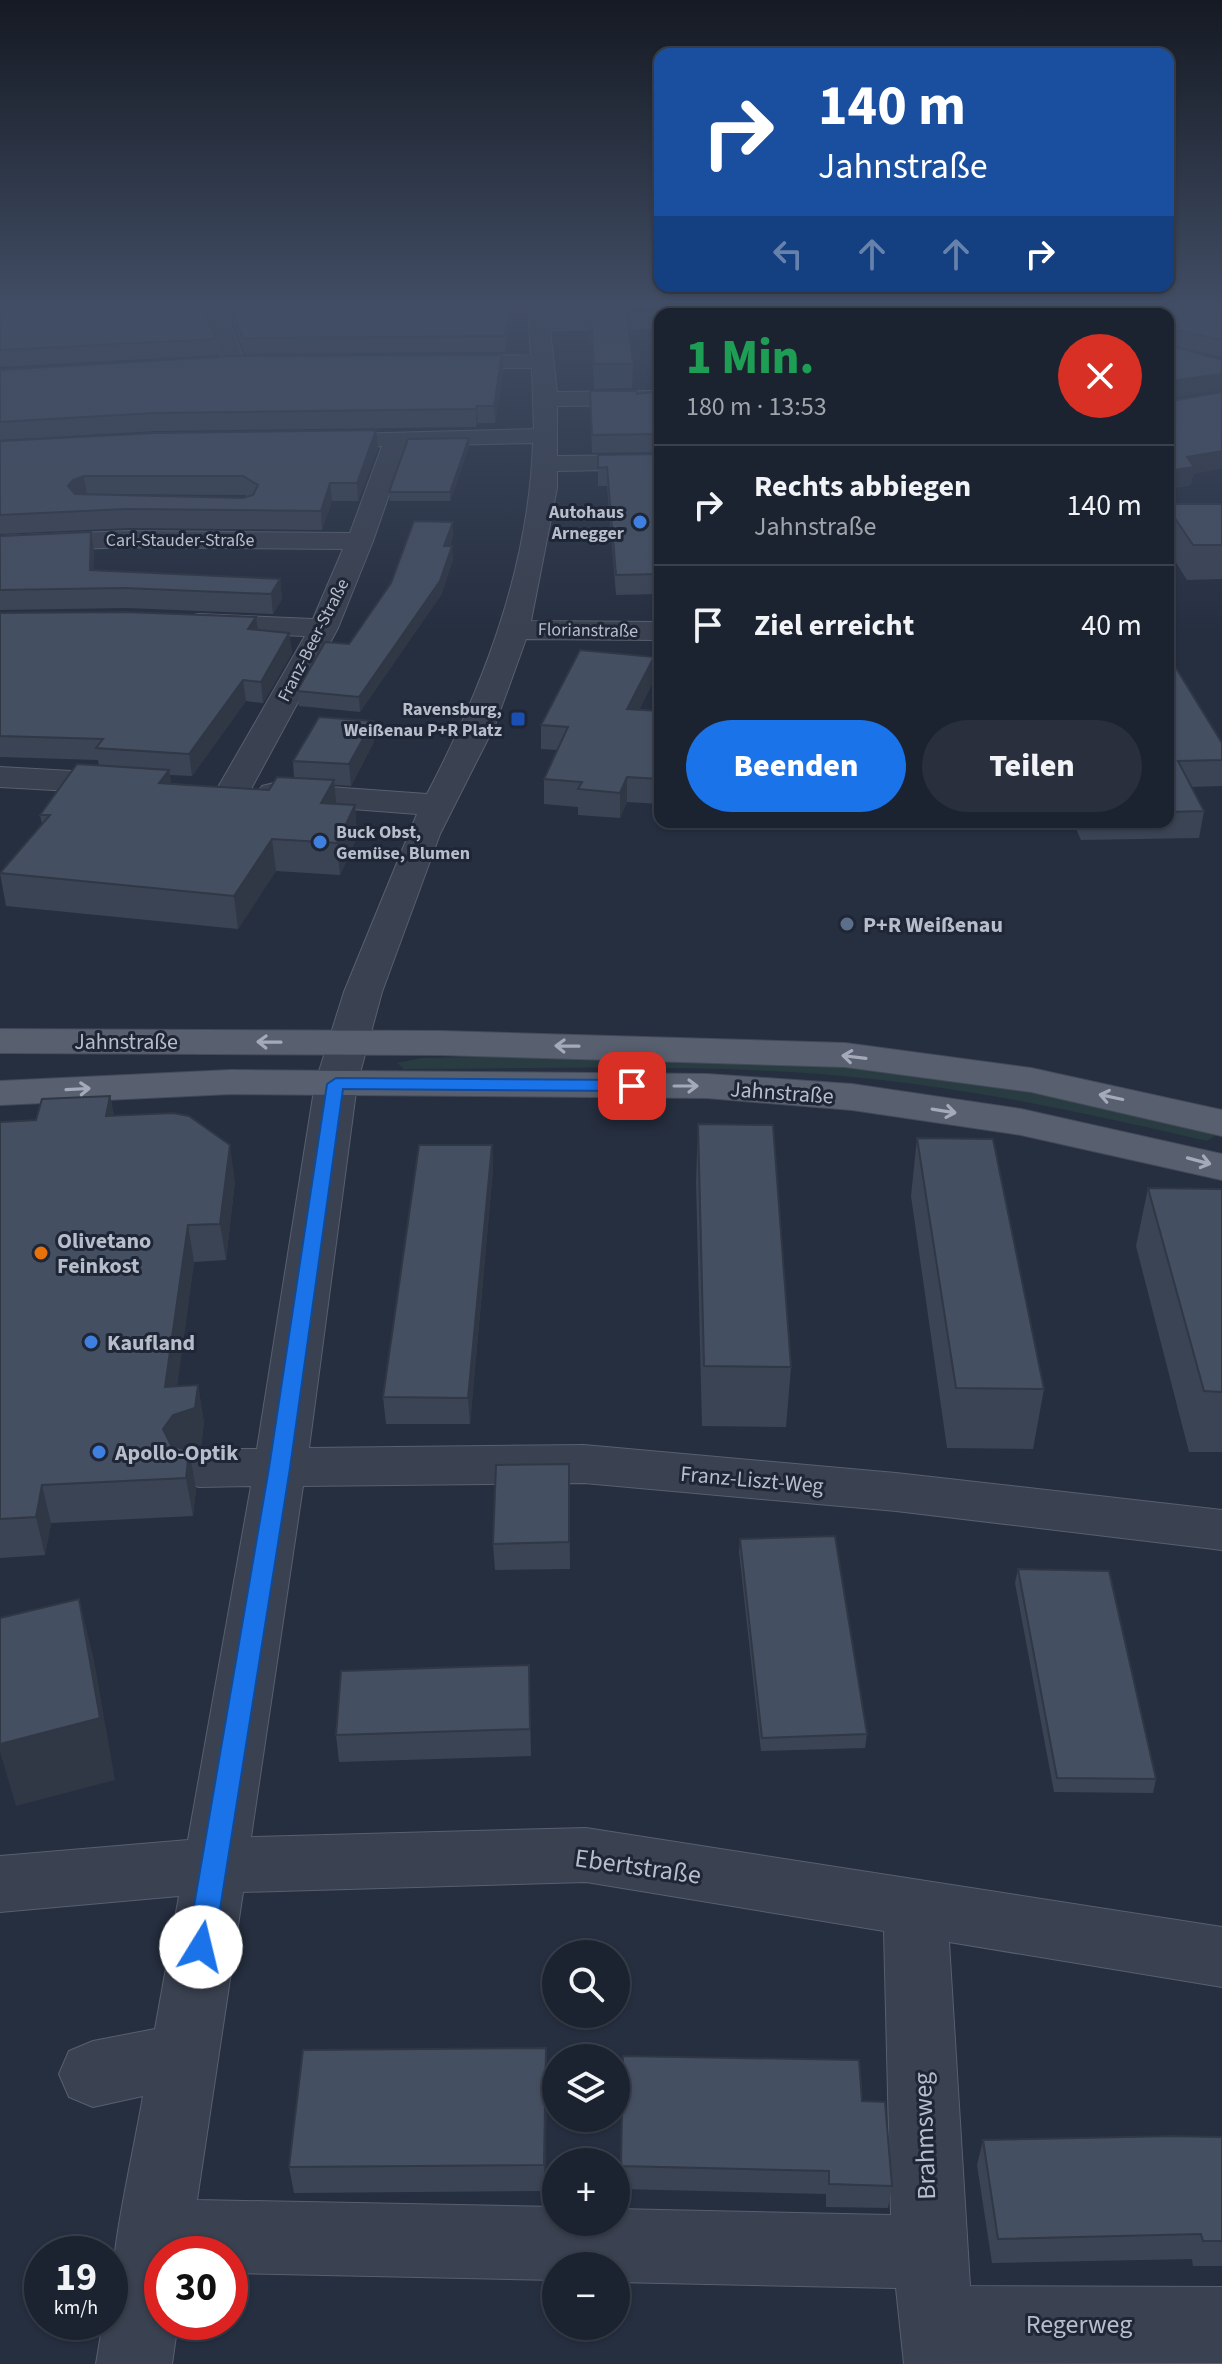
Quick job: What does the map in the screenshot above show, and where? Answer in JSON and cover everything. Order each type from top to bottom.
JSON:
[{"type":"main road","name":"Jahnstraße","points":[[0,1041],[852,1097],[1021,1122],[1222,1167]]},
{"type":"main road","name":"Jahnstraße","points":[[0,1093],[221,1083],[342,1063],[695,1048],[845,1055],[1031,1080],[1210,1116]]},
{"type":"street","points":[[134,2364],[280,1468],[342,1063],[423,834],[479,725],[515,630],[544,488],[545,413]]},
{"type":"street","points":[[301,440],[544,436]]},
{"type":"street","name":"Franz-Beer-Straße","points":[[396,439],[360,541],[324,628],[218,789],[438,805]]},
{"type":"street","points":[[544,464],[654,462]]},
{"type":"street","name":"Carl-Stauder-Straße","points":[[0,544],[131,527],[360,541]]},
{"type":"street","points":[[173,622],[324,628]]},
{"type":"street","name":"Florianstraße","points":[[515,630],[654,631]]},
{"type":"street","points":[[0,777],[156,785]]},
{"type":"street","name":"Franz-Liszt-Weg","points":[[199,1468],[584,1464],[896,1492],[1222,1530]]},
{"type":"street","name":"Ebertstraße","points":[[0,1884],[214,1865],[586,1855],[1222,1957]]},
{"type":"street","name":"Brahmsweg","points":[[915,1908],[929,2252],[939,2344]]},
{"type":"street","points":[[93,2074],[183,2056]]},
{"type":"street","points":[[153,2235],[929,2252]]},
{"type":"street","name":"Regerweg","points":[[939,2344],[1222,2325]]},
{"type":"green space","points":[[518,1056],[740,1060],[872,1069],[1003,1088],[1219,1133],[1207,1141],[998,1097],[914,1084],[814,1074],[638,1068],[404,1069],[397,1063],[421,1058]]},
{"type":"building","points":[[0,413],[149,413],[0,422]]},
{"type":"building","points":[[591,413],[654,413],[654,434],[592,435]]},
{"type":"building","points":[[1174,413],[1222,413],[1222,451],[1187,457],[1194,467],[1174,470]]},
{"type":"building","points":[[376,430],[357,483],[330,483],[321,511],[126,509],[0,515],[0,441],[155,433]],"holes":[[[84,476],[243,476],[258,485],[253,495],[243,498],[75,494],[68,486],[73,480]]]},
{"type":"building","points":[[469,438],[450,492],[389,492],[408,439]]},
{"type":"building","points":[[654,454],[654,574],[616,575],[607,467],[598,468],[598,455]]},
{"type":"building","points":[[1174,504],[1222,504],[1222,545],[1193,545],[1174,517]]},
{"type":"building","points":[[414,521],[453,522],[444,546],[452,546],[440,581],[359,697],[297,691],[325,642],[349,644],[391,583]]},
{"type":"building","points":[[91,532],[90,570],[280,579],[271,594],[124,588],[0,590],[0,536]]},
{"type":"building","points":[[124,612],[256,617],[248,629],[289,633],[261,682],[243,680],[189,754],[96,748],[103,739],[0,736],[0,613]]},
{"type":"building","points":[[580,650],[654,657],[627,709],[654,711],[654,779],[627,777],[620,793],[578,789],[582,782],[544,779],[568,727],[541,725]]},
{"type":"building","points":[[1174,665],[1222,743],[1222,760],[1178,761],[1204,811],[1174,812]]},
{"type":"building","points":[[319,717],[373,721],[349,764],[293,761]]},
{"type":"building","points":[[77,764],[169,770],[159,783],[269,790],[277,777],[334,780],[321,803],[355,805],[337,843],[272,839],[234,896],[0,873],[50,815],[40,815]]},
{"type":"building","name":"Kaufland","points":[[110,1096],[106,1116],[173,1113],[189,1116],[230,1145],[220,1224],[188,1225],[165,1387],[198,1385],[195,1408],[173,1415],[163,1429],[171,1445],[189,1451],[186,1478],[42,1485],[36,1517],[0,1519],[0,1122],[36,1120],[42,1099]]},
{"type":"building","points":[[698,1124],[773,1125],[791,1367],[704,1366]]},
{"type":"building","points":[[917,1138],[993,1139],[1044,1389],[956,1388]]},
{"type":"building","points":[[419,1145],[492,1145],[468,1398],[383,1397]]},
{"type":"building","points":[[1148,1188],[1222,1189],[1222,1392],[1204,1391]]},
{"type":"building","points":[[569,1464],[569,1542],[493,1544],[496,1465]]},
{"type":"building","points":[[835,1536],[867,1734],[762,1738],[740,1539]]},
{"type":"building","points":[[1018,1569],[1109,1571],[1156,1779],[1057,1778]]},
{"type":"building","points":[[79,1599],[100,1718],[0,1744],[0,1618]]},
{"type":"building","points":[[529,1665],[530,1729],[336,1735],[341,1671]]},
{"type":"building","points":[[542,2048],[542,2132],[545,2132],[542,2165],[289,2167],[303,2050]]},
{"type":"building","points":[[630,2056],[859,2060],[862,2101],[885,2102],[892,2186],[829,2184],[829,2171],[630,2166],[630,2148],[621,2148],[622,2132],[630,2132]]},
{"type":"building","points":[[1222,2137],[1222,2241],[1203,2241],[1201,2234],[998,2239],[983,2140]]},
{"type":"place","name":"Autohaus Arnegger","points":[[640,522]]},
{"type":"place","name":"Ravensburg, Weißenau P+R Platz","points":[[518,719]]},
{"type":"place","name":"Buck Obst, Gemüse, Blumen","points":[[320,842]]},
{"type":"place","name":"P+R Weißenau","points":[[847,924]]},
{"type":"place","name":"Olivetano Feinkost","points":[[41,1253]]},
{"type":"place","name":"Kaufland","points":[[91,1342]]},
{"type":"place","name":"Apollo-Optik","points":[[99,1452]]},
{"type":"route","points":[[201,1947],[280,1468],[336,1084],[632,1086]]}]
